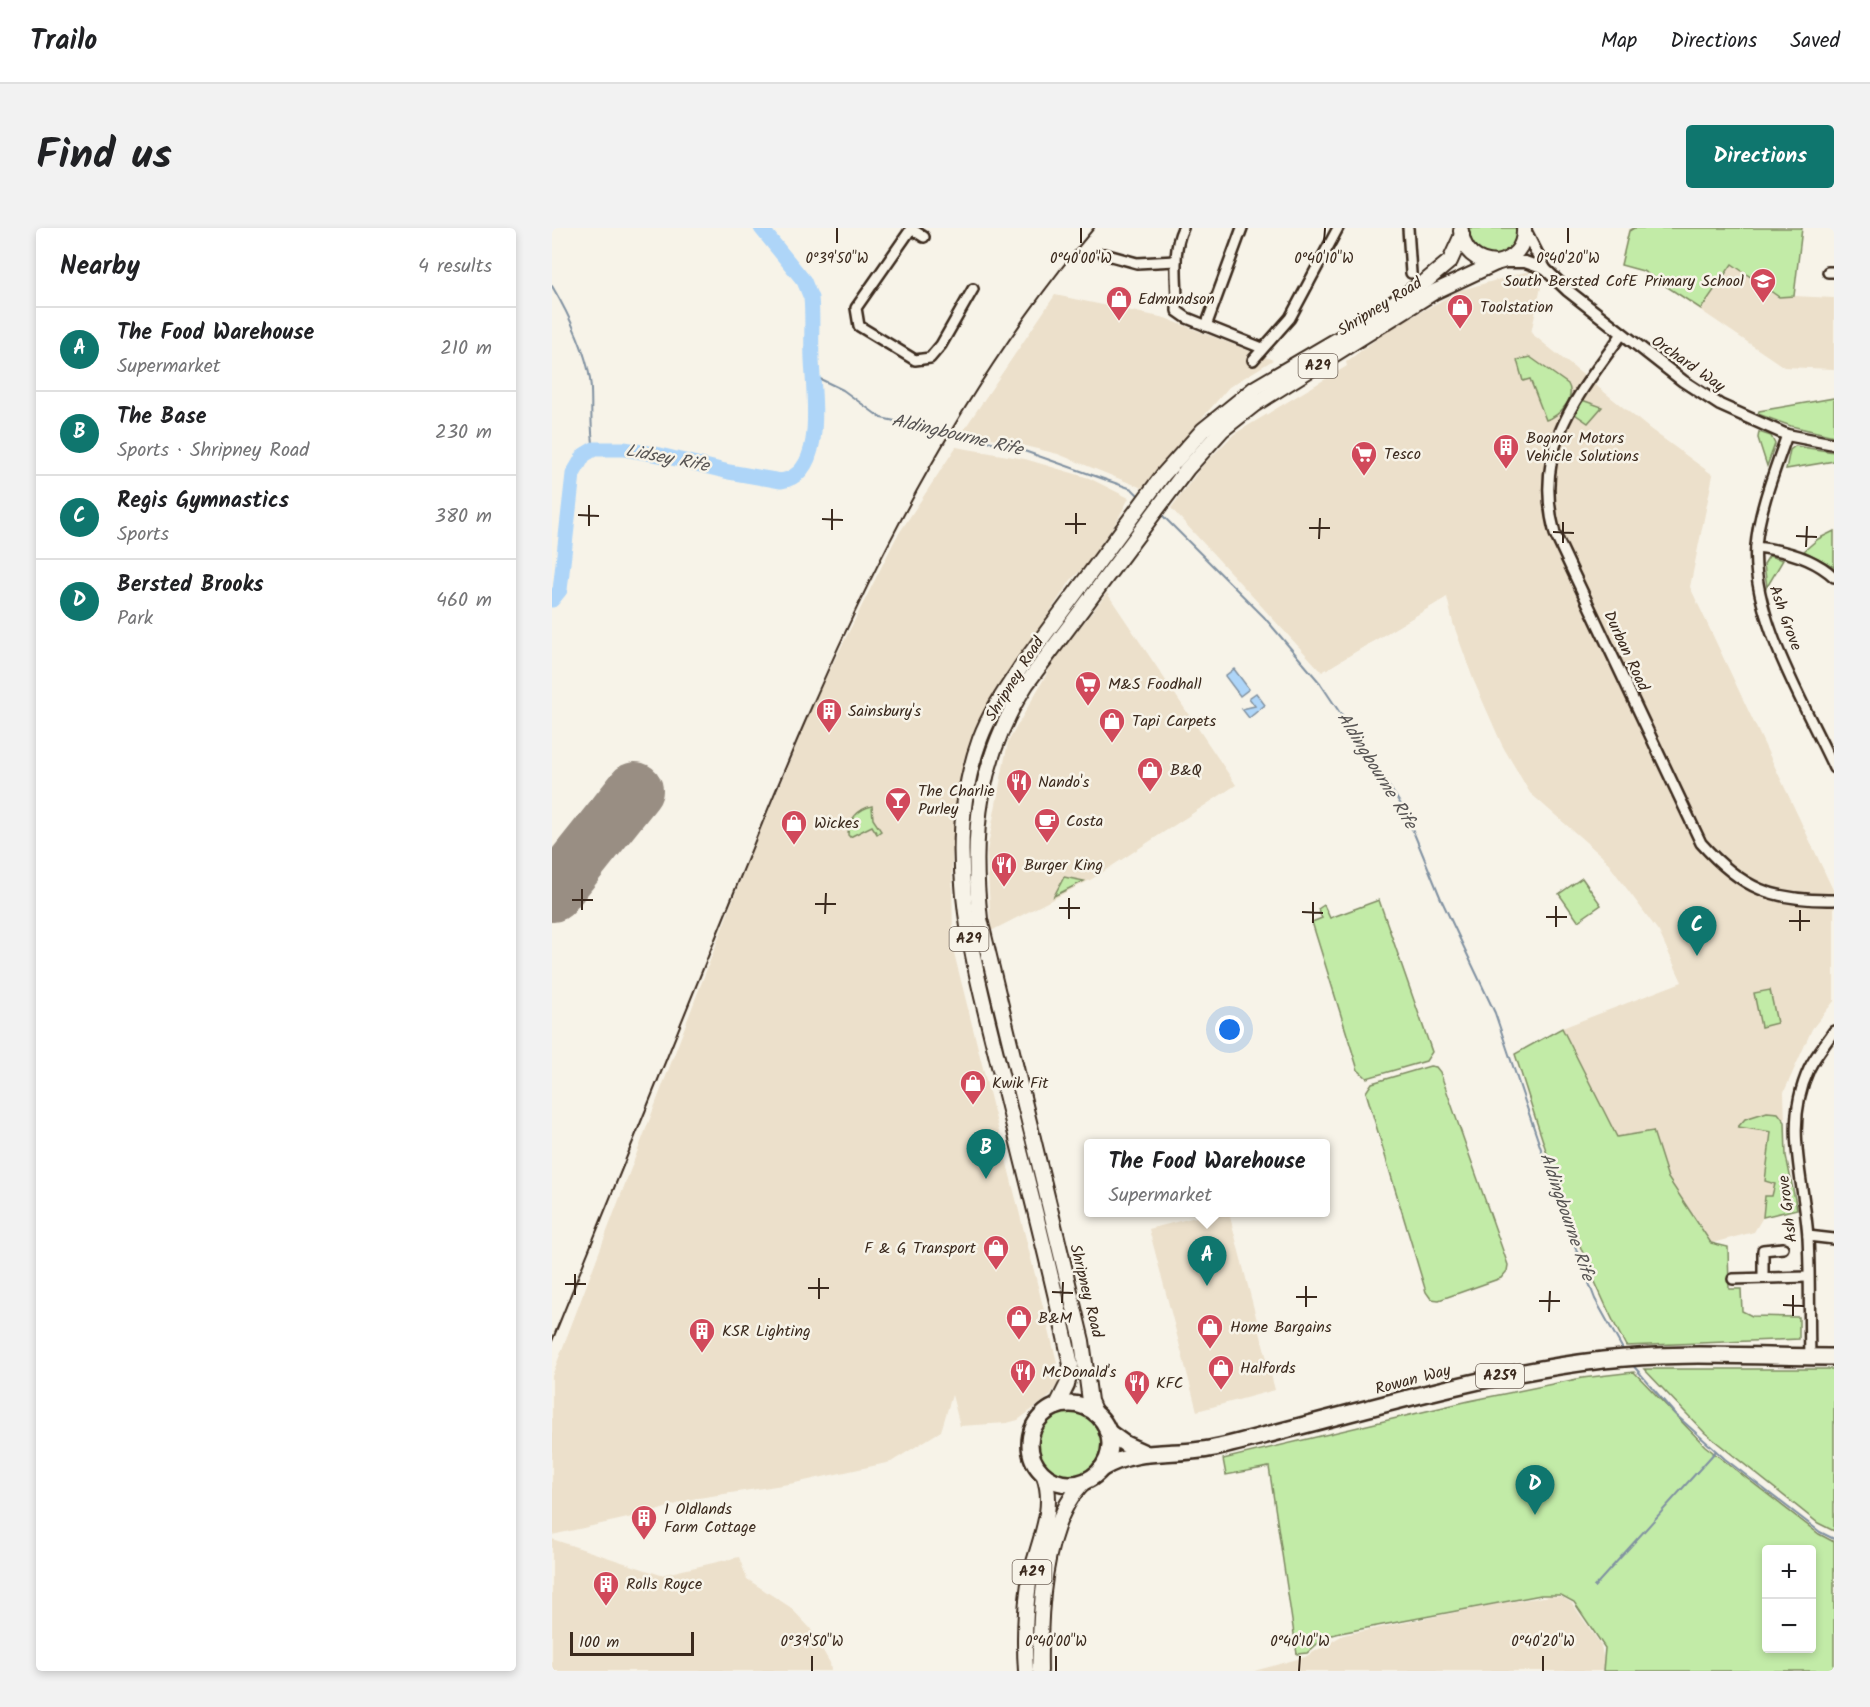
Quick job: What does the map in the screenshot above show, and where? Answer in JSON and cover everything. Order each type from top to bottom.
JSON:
[{"type":"highway","name":"Rowan Way","points":[[1101,1469],[1125,1456],[1197,1452],[1482,1380],[1611,1359],[1834,1357]]},
{"type":"highway","points":[[1077,1405],[1096,1414],[1107,1431],[1110,1444],[1108,1457],[1101,1469],[1084,1482],[1064,1484],[1044,1476],[1032,1459],[1031,1434],[1044,1413],[1056,1407],[1077,1405]]},
{"type":"highway","name":"Rowan Way","points":[[1107,1431],[1125,1444],[1148,1454]]},
{"type":"main road","name":"Shripney Road","points":[[1096,1414],[1089,1393],[1082,1341],[985,945],[978,896],[977,830],[985,778],[999,734],[1028,683],[1209,442],[1248,410],[1434,292],[1499,262],[1521,247],[1524,229]]},
{"type":"main road","name":"Shripney Road","points":[[1461,230],[1464,243],[1473,256],[1499,262]]},
{"type":"main road","name":"Shripney Road","points":[[1056,1407],[1067,1385],[1071,1365],[968,935],[961,865],[965,805],[980,738],[1001,696],[1138,508],[1203,430],[1223,412],[1426,280],[1450,261],[1461,230]]},
{"type":"main road","name":"A29","points":[[1026,1671],[1025,1625],[1029,1584],[1050,1498],[1044,1476]]},
{"type":"main road","name":"A29","points":[[1040,1671],[1041,1616],[1048,1568],[1067,1505],[1074,1492],[1084,1482]]},
{"type":"street","points":[[924,237],[911,228],[856,308],[859,326],[915,360],[930,358],[941,345],[973,289]]},
{"type":"street","points":[[1183,228],[1177,243],[1177,311],[1206,326],[1262,348]]},
{"type":"street","points":[[1206,326],[1242,228]]},
{"type":"street","points":[[1252,360],[1290,318],[1338,228]]},
{"type":"street","points":[[1407,228],[1410,273]]},
{"type":"street","points":[[1524,229],[1545,269]]},
{"type":"street","points":[[1104,254],[1137,263],[1176,261]]},
{"type":"street","points":[[1499,262],[1525,262],[1545,269]]},
{"type":"street","name":"Orchard Way","points":[[1545,269],[1622,334],[1702,394],[1787,435],[1834,444]]},
{"type":"street","name":"Durban Road","points":[[1622,334],[1571,406],[1554,443],[1548,496],[1555,534],[1701,843],[1728,871],[1755,888],[1795,900],[1834,900]]},
{"type":"street","name":"Ash Grove","points":[[1787,435],[1761,521],[1756,547],[1755,571],[1760,600],[1771,631],[1834,768]]},
{"type":"street","points":[[1756,547],[1816,563],[1834,577]]},
{"type":"street","name":"Ash Grove","points":[[1810,1357],[1808,1236],[1795,1149],[1795,1122],[1797,1105],[1810,1067],[1834,1030]]},
{"type":"street","points":[[1808,1236],[1834,1239]]},
{"type":"street","points":[[1763,1278],[1763,1250],[1783,1248]]},
{"type":"street","points":[[1733,1279],[1808,1277]]},
{"type":"shaded area","name":"South Bersted CofE Primary School","points":[[1633,228],[1802,228],[1794,296],[1834,298],[1834,369],[1784,367],[1643,271],[1620,265],[1628,230]]},
{"type":"shaded area","points":[[1525,272],[1536,272],[1543,278],[1531,333],[1650,429],[1713,475],[1690,587],[1834,892],[1834,1001],[1812,1029],[1784,1092],[1786,1156],[1797,1209],[1763,1217],[1754,1232],[1712,1243],[1668,1178],[1653,1131],[1617,1138],[1562,1028],[1682,982],[1659,932],[1604,858],[1530,793],[1502,745],[1473,679],[1453,623],[1447,597],[1322,672],[1171,508],[1203,465],[1234,434],[1347,366],[1346,362],[1391,328],[1461,290]]},
{"type":"shaded area","points":[[1055,295],[1165,318],[1273,360],[1229,387],[1142,488],[1058,454],[963,431]]},
{"type":"shaded area","points":[[956,447],[1025,459],[1089,478],[1129,498],[1117,521],[1087,564],[1071,580],[991,701],[963,762],[952,858],[953,949],[1057,1362],[1055,1367],[1059,1373],[1059,1382],[1050,1396],[1018,1420],[1007,1423],[960,1426],[952,1395],[941,1431],[891,1462],[795,1483],[692,1499],[650,1513],[552,1535],[552,1376],[749,858],[819,691],[896,538]]},
{"type":"shaded area","points":[[1107,593],[1236,785],[1092,879],[991,931],[987,851],[1008,742],[1054,661]]},
{"type":"shaded area","points":[[1196,1217],[1230,1217],[1275,1390],[1197,1411],[1149,1229]]},
{"type":"shaded area","points":[[552,1539],[661,1575],[739,1557],[747,1579],[790,1607],[810,1628],[830,1663],[831,1671],[552,1671]]},
{"type":"shaded area","points":[[1551,1596],[1562,1597],[1572,1603],[1601,1645],[1604,1662],[1602,1671],[1254,1671],[1305,1657],[1343,1635],[1502,1603]]},
{"type":"green space","points":[[1468,228],[1517,228],[1517,238],[1510,250],[1504,254],[1490,254],[1474,249]]},
{"type":"green space","points":[[1634,228],[1802,228],[1794,296],[1779,297],[1732,264],[1701,309],[1643,271],[1621,265],[1629,231]]},
{"type":"green space","points":[[1530,357],[1568,384],[1570,389],[1565,406],[1556,415],[1546,420],[1530,379],[1523,381],[1517,360]]},
{"type":"green space","points":[[1834,398],[1834,436],[1791,426],[1758,414],[1759,411]]},
{"type":"green space","points":[[1582,400],[1602,407],[1588,423],[1572,412]]},
{"type":"green space","points":[[1759,432],[1771,436],[1775,444],[1767,466],[1758,438]]},
{"type":"green space","points":[[1795,446],[1834,452],[1834,461],[1786,469],[1790,450]]},
{"type":"green space","points":[[1834,531],[1834,567],[1804,551],[1818,539]]},
{"type":"green space","points":[[1769,556],[1783,560],[1767,587],[1764,564]]},
{"type":"green space","points":[[872,806],[873,819],[881,831],[877,834],[872,826],[850,837],[848,830],[855,816]]},
{"type":"green space","points":[[1064,877],[1084,881],[1054,896]]},
{"type":"green space","points":[[1582,878],[1601,905],[1578,921],[1559,894]]},
{"type":"green space","points":[[1379,900],[1432,1052],[1426,1061],[1367,1078],[1358,1070],[1312,922],[1322,918],[1318,909],[1324,905],[1330,918]]},
{"type":"green space","points":[[1770,990],[1777,1023],[1761,1027],[1754,993]]},
{"type":"green space","points":[[1562,1028],[1617,1137],[1653,1131],[1668,1178],[1711,1243],[1728,1247],[1729,1289],[1741,1289],[1742,1311],[1752,1316],[1799,1317],[1799,1339],[1626,1346],[1577,1239],[1515,1054]]},
{"type":"green space","points":[[1430,1066],[1436,1067],[1440,1072],[1508,1265],[1507,1271],[1501,1278],[1439,1300],[1431,1299],[1426,1292],[1366,1092],[1372,1083]]},
{"type":"green space","points":[[1767,1112],[1778,1113],[1785,1122],[1786,1156],[1797,1209],[1763,1217],[1765,1196],[1772,1196],[1775,1184],[1765,1181],[1771,1132],[1738,1127],[1745,1119]]},
{"type":"green space","points":[[1644,1369],[1834,1369],[1834,1531],[1818,1523],[1705,1433]]},
{"type":"green space","points":[[1634,1372],[1705,1446],[1819,1534],[1834,1542],[1834,1671],[1603,1671],[1605,1648],[1574,1602],[1561,1595],[1541,1595],[1340,1633],[1325,1637],[1307,1653],[1297,1654],[1269,1467],[1226,1475],[1223,1459],[1469,1401],[1582,1378]]},
{"type":"green space","points":[[1061,1410],[1075,1410],[1087,1415],[1096,1424],[1101,1443],[1099,1456],[1092,1467],[1075,1476],[1061,1476],[1049,1471],[1040,1462],[1035,1450],[1035,1436],[1040,1424],[1049,1415]]},
{"type":"water","points":[[1234,669],[1249,689],[1240,696],[1225,676]]},
{"type":"water","points":[[1256,693],[1265,705],[1249,718],[1242,709],[1255,706],[1249,698]]},
{"type":"waterway","name":"Lidsey Rife","points":[[552,600],[560,590],[573,474],[584,455],[594,449],[624,449],[660,455],[729,472],[781,481],[796,475],[805,464],[811,448],[815,411],[811,298],[804,281],[761,228]]},
{"type":"waterway","points":[[552,286],[571,322],[587,364],[590,377],[594,449]]},
{"type":"waterway","name":"Aldingbourne Rife","points":[[814,376],[843,390],[881,418],[1010,446],[1132,489],[1140,497]]},
{"type":"waterway","name":"Aldingbourne Rife","points":[[1161,514],[1264,617],[1320,683],[1404,809],[1441,899],[1495,1013],[1564,1217],[1595,1299],[1625,1353]]},
{"type":"waterway","name":"Aldingbourne Rife","points":[[1631,1363],[1675,1414],[1725,1459],[1820,1532],[1834,1539]]},
{"type":"waterway","points":[[1594,1587],[1716,1451]]},
{"type":"runway","points":[[552,894],[635,790]]},
{"type":"railway","points":[[552,1341],[771,802],[808,715],[888,544],[933,462],[982,381],[1035,303],[1094,228]]},
{"type":"place","name":"South Bersted CofE Primary School","points":[[1763,304]]},
{"type":"place","name":"Edmundson","points":[[1119,322]]},
{"type":"place","name":"Toolstation","points":[[1460,330]]},
{"type":"place","name":"Bognor Motors Vehicle Solutions","points":[[1506,470]]},
{"type":"place","name":"Tesco","points":[[1364,477]]},
{"type":"place","name":"M&S Foodhall","points":[[1088,707]]},
{"type":"place","name":"Sainsbury's","points":[[829,734]]},
{"type":"place","name":"Tapi Carpets","points":[[1112,744]]},
{"type":"place","name":"B&Q","points":[[1150,793]]},
{"type":"place","name":"Nando's","points":[[1019,805]]},
{"type":"place","name":"The Charlie Purley","points":[[898,823]]},
{"type":"place","name":"Costa","points":[[1047,844]]},
{"type":"place","name":"Wickes","points":[[794,846]]},
{"type":"place","name":"Burger King","points":[[1004,888]]},
{"type":"place","name":"Regis Gymnastics","points":[[1697,956]]},
{"type":"place","name":"Kwik Fit","points":[[973,1106]]},
{"type":"place","name":"The Base","points":[[986,1179]]},
{"type":"place","name":"F & G Transport","points":[[996,1271]]},
{"type":"place","name":"The Food Warehouse","points":[[1207,1286]]},
{"type":"place","name":"B&M","points":[[1019,1341]]},
{"type":"place","name":"Home Bargains","points":[[1210,1350]]},
{"type":"place","name":"KSR Lighting","points":[[702,1354]]},
{"type":"place","name":"Halfords","points":[[1221,1391]]},
{"type":"place","name":"McDonald's","points":[[1023,1395]]},
{"type":"place","name":"KFC","points":[[1137,1406]]},
{"type":"place","name":"Bersted Brooks","points":[[1535,1515]]},
{"type":"place","name":"1 Oldlands Farm Cottage","points":[[644,1541]]},
{"type":"place","name":"Rolls Royce","points":[[606,1607]]}]
